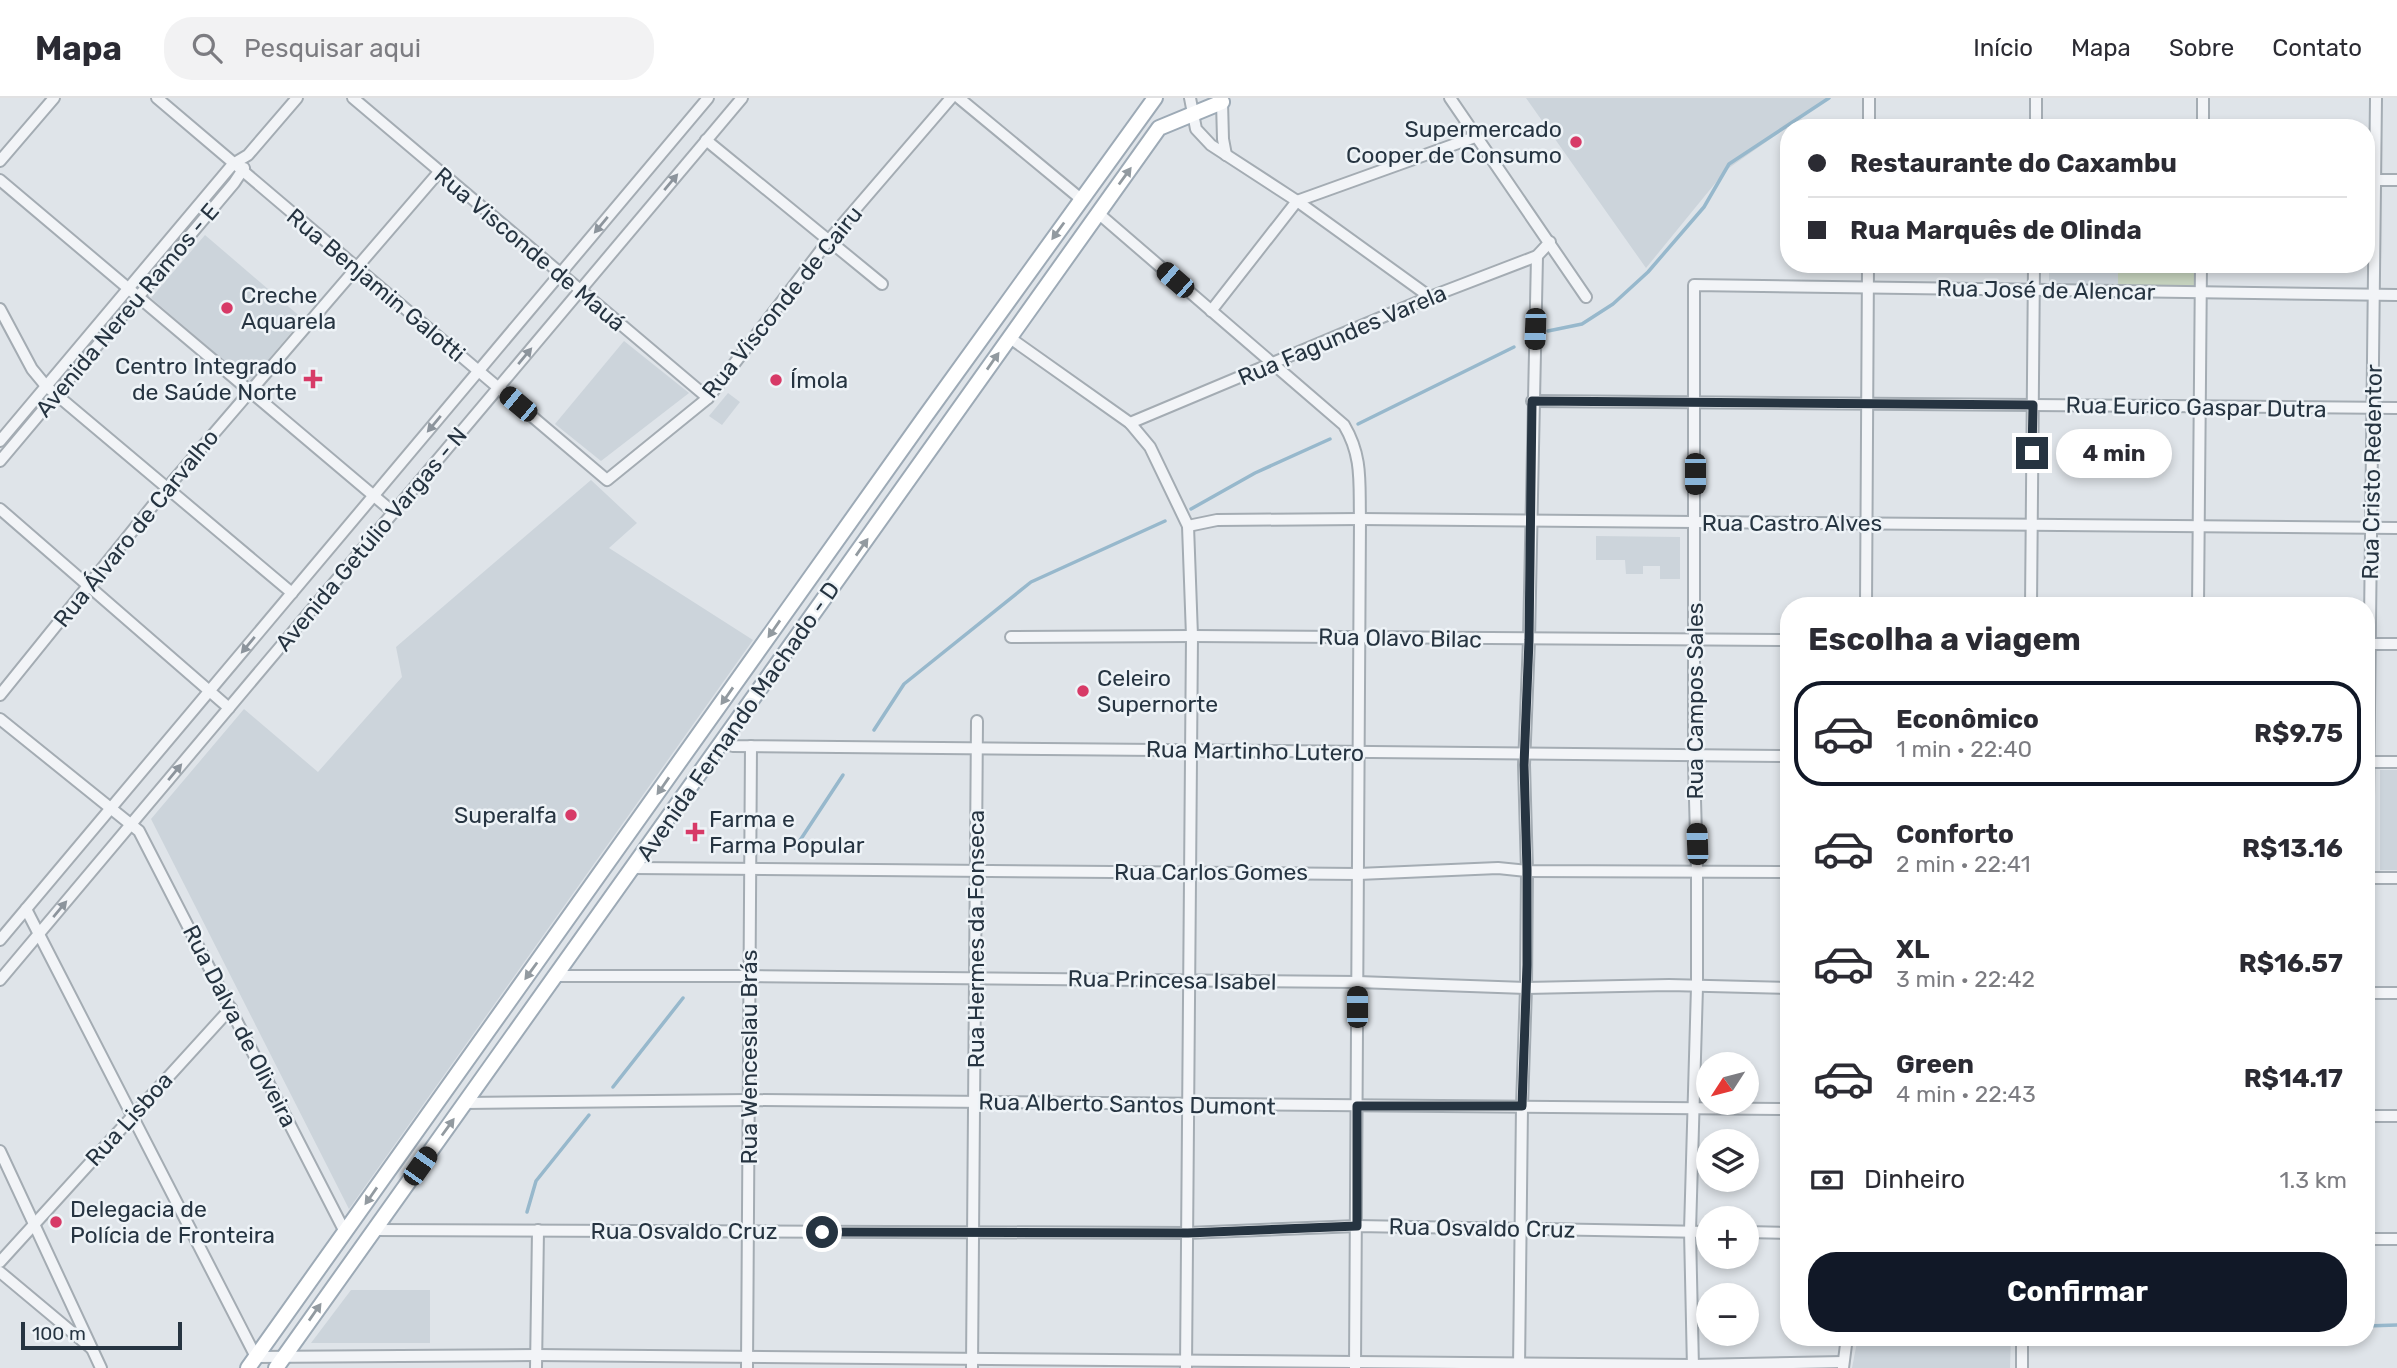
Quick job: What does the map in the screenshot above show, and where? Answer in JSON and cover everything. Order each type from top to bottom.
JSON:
[{"type":"main road","name":"Avenida Fernando Machado - D","points":[[252,1363],[991,324],[1155,98]]},
{"type":"main road","points":[[1197,98],[1210,103],[1225,100]]},
{"type":"main road","name":"Avenida Fernando Machado - D","points":[[279,1363],[1159,128],[1225,100]]},
{"type":"main road","points":[[991,324],[1010,338]]},
{"type":"main road","points":[[797,597],[816,612]]},
{"type":"main road","points":[[703,730],[723,742]]},
{"type":"main road","points":[[588,929],[603,892],[595,881]]},
{"type":"street","points":[[0,161],[54,98]]},
{"type":"street","name":"Rua Benjamin Galotti","points":[[157,98],[597,471]]},
{"type":"street","name":"Avenida Nereu Ramos - E","points":[[0,441],[233,164],[248,155],[298,98]]},
{"type":"street","name":"Rua Visconde de Mauá","points":[[353,98],[708,398]]},
{"type":"street","name":"Avenida Getúlio Vargas - N","points":[[0,940],[708,98]]},
{"type":"street","name":"Avenida Getúlio Vargas - N","points":[[0,980],[742,98]]},
{"type":"street","name":"Rua Visconde de Cairu","points":[[597,471],[607,480],[708,398],[828,241],[951,98]]},
{"type":"street","points":[[959,98],[1081,199]]},
{"type":"street","points":[[1190,98],[1196,129],[1203,137],[1297,201],[1430,298]]},
{"type":"street","points":[[1450,98],[1586,297]]},
{"type":"street","points":[[1869,98],[1869,119]]},
{"type":"street","points":[[2036,98],[2036,119]]},
{"type":"street","points":[[2203,98],[2203,119]]},
{"type":"street","name":"Rua Cristo Redentor","points":[[2375,119],[2376,98]]},
{"type":"street","points":[[1225,100],[1223,139],[1226,155]]},
{"type":"street","points":[[1211,311],[1297,201],[1475,137]]},
{"type":"street","points":[[706,140],[882,284]]},
{"type":"street","name":"Avenida Nereu Ramos - E","points":[[0,461],[243,172],[248,155]]},
{"type":"street","name":"Rua Álvaro de Carvalho","points":[[0,695],[167,488],[439,172]]},
{"type":"street","points":[[0,180],[393,513]]},
{"type":"street","points":[[2375,180],[2397,180]]},
{"type":"street","points":[[1098,213],[1344,425],[1355,443],[1360,519],[1355,1365]]},
{"type":"street","points":[[181,226],[191,234]]},
{"type":"street","name":"Rua Fagundes Varela","points":[[1130,423],[1537,256],[1550,242]]},
{"type":"street","points":[[1519,1366],[1526,988],[1525,753],[1537,256]]},
{"type":"street","points":[[1866,597],[1868,273]]},
{"type":"street","points":[[2031,597],[2034,273]]},
{"type":"street","points":[[2198,597],[2201,273]]},
{"type":"street","name":"Rua Cristo Redentor","points":[[2369,597],[2373,273]]},
{"type":"street","name":"Rua José de Alencar","points":[[1694,285],[2397,295]]},
{"type":"street","name":"Rua Campos Sales","points":[[1693,1366],[1690,1231],[1698,870],[1694,755],[1694,285]]},
{"type":"street","points":[[0,309],[32,369],[46,386],[292,593]]},
{"type":"street","points":[[87,338],[96,346]]},
{"type":"street","points":[[1010,338],[1130,423],[1150,447],[1188,526],[1192,636],[1186,1364]]},
{"type":"street","name":"Rua Eurico Gaspar Dutra","points":[[1532,401],[2397,408]]},
{"type":"street","points":[[0,509],[229,708]]},
{"type":"street","name":"Rua Castro Alves","points":[[1188,526],[1217,520],[1360,519],[2397,528]]},
{"type":"street","name":"Rua Olavo Bilac","points":[[1011,638],[1192,636],[1780,640]]},
{"type":"street","points":[[2375,644],[2397,644]]},
{"type":"street","name":"Rua Dalva de Oliveira","points":[[0,719],[139,831],[345,1232]]},
{"type":"street","name":"Rua Hermes da Fonseca","points":[[972,1363],[977,721]]},
{"type":"street","name":"Rua Martinho Lutero","points":[[723,742],[733,746],[1780,756]]},
{"type":"street","name":"Rua Wenceslau Brás","points":[[747,1362],[751,746]]},
{"type":"street","points":[[2375,762],[2397,762]]},
{"type":"street","name":"Rua Carlos Gomes","points":[[634,868],[1358,874],[1498,868],[1780,872]]},
{"type":"street","points":[[2375,878],[2397,878]]},
{"type":"street","points":[[26,909],[132,1115],[252,1363],[536,1355],[747,1362],[1843,1365],[1846,1346]]},
{"type":"street","name":"Rua Princesa Isabel","points":[[556,976],[1358,982],[1526,988],[1669,985],[1697,988],[1780,988]]},
{"type":"street","points":[[2375,993],[2397,993]]},
{"type":"street","name":"Rua Lisboa","points":[[0,1262],[231,1008]]},
{"type":"street","name":"Rua Alberto Santos Dumont","points":[[465,1103],[748,1100],[1780,1109]]},
{"type":"street","points":[[2375,1116],[2397,1116]]},
{"type":"street","points":[[0,1151],[101,1368]]},
{"type":"street","name":"Rua Osvaldo Cruz","points":[[375,1230],[1188,1233],[1357,1226],[1696,1231]]},
{"type":"street","points":[[536,1368],[538,1230]]},
{"type":"street","points":[[1759,1232],[1780,1233]]},
{"type":"street","points":[[2375,1239],[2397,1239]]},
{"type":"street","points":[[0,1272],[93,1350]]},
{"type":"street","points":[[2022,1346],[2022,1368]]},
{"type":"shaded area","points":[[1526,98],[1829,98],[1799,119],[1780,119],[1780,132],[1726,170],[1646,268]]},
{"type":"shaded area","name":"Creche Aquarela","points":[[205,235],[303,319],[249,382],[151,298]]},
{"type":"shaded area","points":[[2049,273],[2118,273],[2118,285],[2049,284]]},
{"type":"shaded area","points":[[624,341],[689,393],[601,461],[555,424]]},
{"type":"shaded area","points":[[728,393],[740,402],[722,425],[709,416]]},
{"type":"shaded area","points":[[591,480],[637,523],[609,548],[753,640],[349,1209],[151,819],[244,709],[318,772],[402,677],[396,647]]},
{"type":"shaded area","points":[[1596,536],[1680,537],[1680,579],[1660,579],[1660,566],[1643,566],[1643,574],[1626,574],[1625,560],[1596,560]]},
{"type":"shaded area","points":[[2380,770],[2397,770],[2397,870],[2380,870]]},
{"type":"shaded area","points":[[351,1290],[430,1290],[430,1343],[311,1343]]},
{"type":"shaded area","points":[[1856,1346],[2011,1346],[2010,1368],[1852,1368]]},
{"type":"green space","points":[[2118,273],[2198,273],[2198,286],[2118,285]]},
{"type":"waterway","points":[[1797,119],[1829,98]]},
{"type":"waterway","points":[[1548,331],[1582,324],[1613,304],[1648,272],[1704,207],[1729,164],[1780,130]]},
{"type":"waterway","points":[[1358,424],[1514,347]]},
{"type":"waterway","points":[[1191,509],[1255,473],[1330,439]]},
{"type":"waterway","points":[[874,730],[904,684],[1031,582],[1165,521]]},
{"type":"waterway","points":[[795,848],[843,775]]},
{"type":"waterway","points":[[613,1087],[683,998]]},
{"type":"waterway","points":[[527,1212],[536,1181],[589,1115]]},
{"type":"waterway","points":[[2375,1326],[2397,1325]]},
{"type":"place","name":"Supermercado Cooper de Consumo","points":[[1576,142]]},
{"type":"place","name":"Creche Aquarela","points":[[227,308]]},
{"type":"place","name":"Centro Integrado de Saúde Norte","points":[[313,379]]},
{"type":"place","name":"Ímola","points":[[776,380]]},
{"type":"place","name":"Celeiro Supernorte","points":[[1083,691]]},
{"type":"place","name":"Superalfa","points":[[571,815]]},
{"type":"place","name":"Farma e Farma Popular","points":[[695,832]]},
{"type":"place","name":"Delegacia de Polícia de Fronteira","points":[[56,1222]]},
{"type":"route","points":[[822,1232],[1188,1233],[1357,1226],[1357,1106],[1522,1106],[1527,965],[1524,765],[1529,640],[1532,401],[2033,405],[2032,453]]}]
